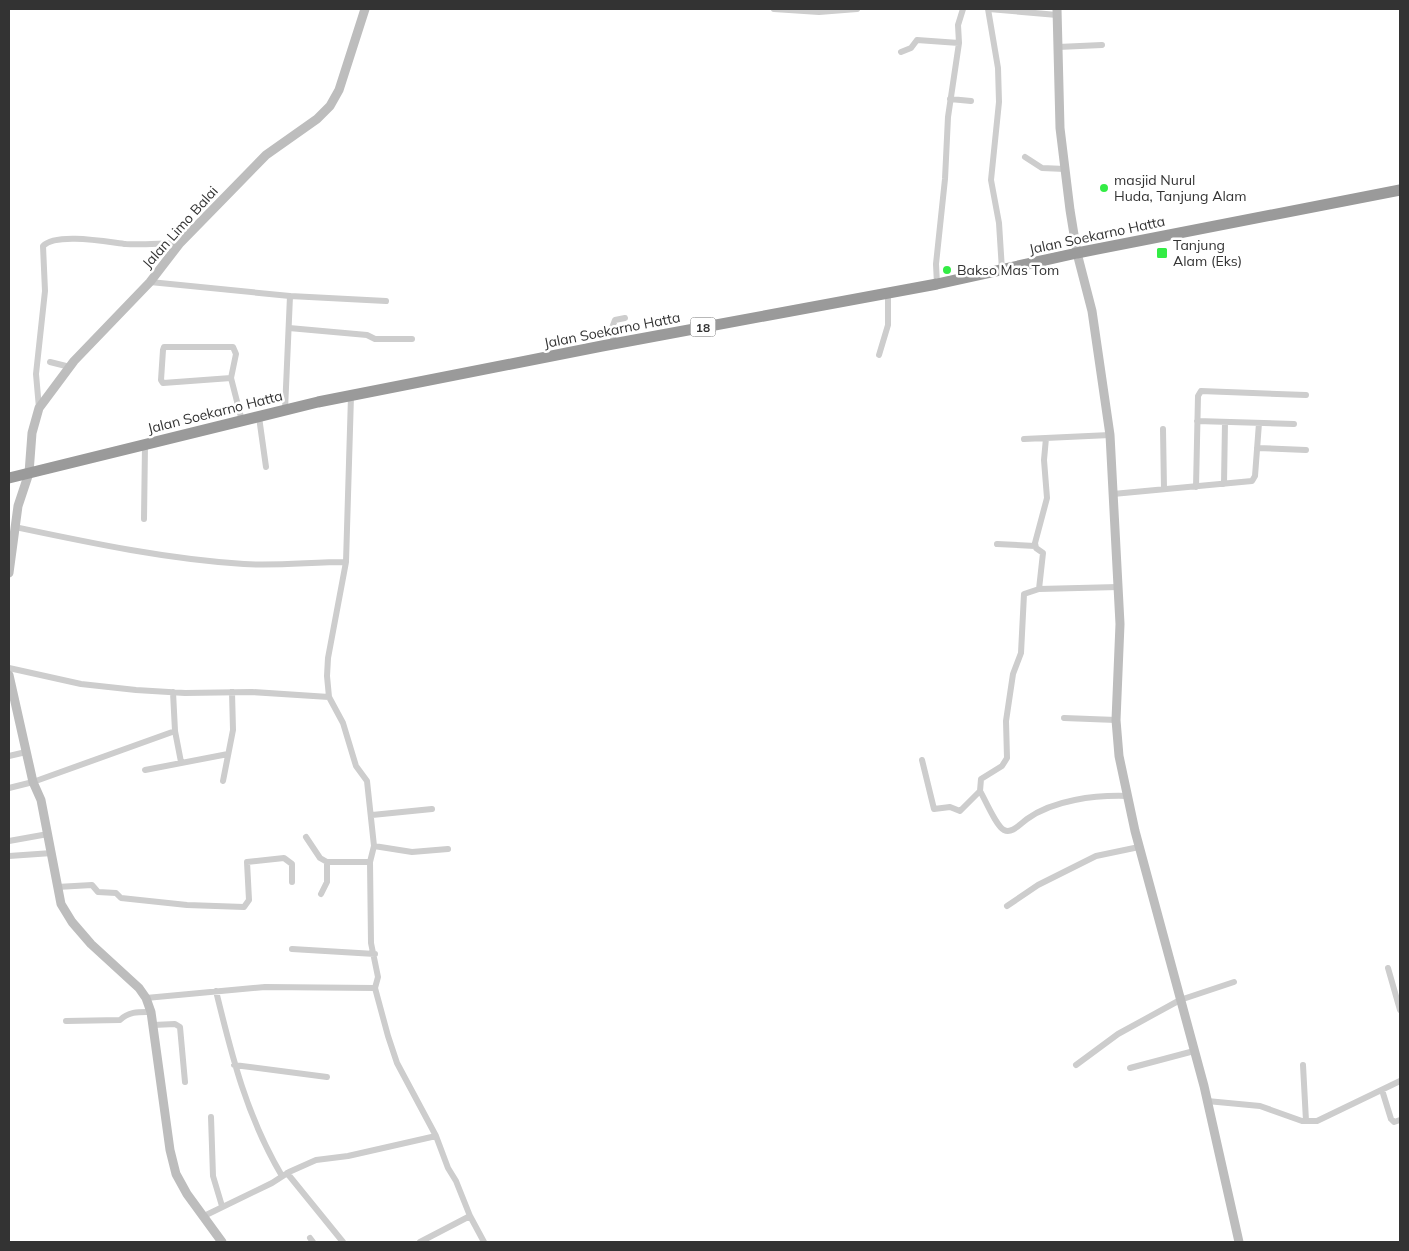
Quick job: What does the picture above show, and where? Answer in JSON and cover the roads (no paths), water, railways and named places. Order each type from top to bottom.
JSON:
[{"type":"highway","name":"Jalan Soekarno Hatta","points":[[9,478],[259,416],[351,396],[614,344],[937,284],[1077,253],[1400,190]]},
{"type":"street","name":"Jalan Limo Balai","points":[[9,573],[10,553],[18,506],[29,473],[32,433],[39,408],[70,367],[150,282],[180,243],[266,155],[317,119],[330,106],[339,90],[365,9]]},
{"type":"street","points":[[774,9],[819,12],[858,9]]},
{"type":"street","points":[[937,284],[936,264],[945,178],[950,99],[959,43],[958,24],[964,9]]},
{"type":"street","points":[[1002,270],[999,222],[991,180],[999,102],[998,68],[989,9],[1057,12],[1060,128],[1065,169],[1077,253],[1092,311],[1110,436],[1120,624],[1116,720],[1120,756],[1139,847],[1208,1101],[1239,1242]]},
{"type":"street","points":[[902,52],[912,48],[912,44],[917,40],[959,43]]},
{"type":"street","points":[[1058,47],[1102,44]]},
{"type":"street","points":[[950,99],[971,101]]},
{"type":"street","points":[[1025,157],[1042,168],[1065,169]]},
{"type":"street","points":[[39,408],[36,374],[45,291],[43,246],[55,240],[99,240],[127,244],[180,243]]},
{"type":"street","points":[[150,282],[290,296],[386,301]]},
{"type":"street","points":[[879,355],[888,325],[888,292]]},
{"type":"street","points":[[285,410],[290,296]]},
{"type":"street","points":[[614,344],[613,323],[615,320],[625,318]]},
{"type":"street","points":[[289,328],[367,335],[375,339],[412,339]]},
{"type":"street","points":[[231,378],[164,383],[161,380],[162,350],[164,347],[233,348],[236,354],[231,378],[242,421]]},
{"type":"street","points":[[50,362],[70,367]]},
{"type":"street","points":[[1196,486],[1199,393],[1205,390],[1306,395]]},
{"type":"street","points":[[351,396],[346,562],[328,658],[329,697],[343,723],[356,766],[367,781],[374,846],[370,862],[371,943],[375,954],[378,977],[375,988],[397,1063],[436,1136],[448,1168],[456,1181],[470,1216],[484,1242]]},
{"type":"street","points":[[259,416],[266,467]]},
{"type":"street","points":[[1197,421],[1294,424]]},
{"type":"street","points":[[1224,484],[1225,422]]},
{"type":"street","points":[[1112,494],[1252,481],[1259,424]]},
{"type":"street","points":[[1163,429],[1164,489]]},
{"type":"street","points":[[1024,439],[1110,436]]},
{"type":"street","points":[[1035,546],[1047,498],[1044,460],[1046,438]]},
{"type":"street","points":[[144,520],[145,445]]},
{"type":"street","points":[[1256,448],[1306,450]]},
{"type":"street","points":[[15,527],[149,554],[276,565],[310,562],[346,562]]},
{"type":"street","points":[[997,544],[1035,546],[1043,553],[1039,589]]},
{"type":"street","points":[[1118,587],[1027,591],[1022,599],[1021,653],[1013,674],[1006,721],[1007,758],[1002,766],[981,780],[980,791],[999,826],[1006,831],[1011,831],[1038,812],[1057,806],[1100,796],[1127,796]]},
{"type":"street","points":[[9,668],[81,684],[173,692],[232,692],[329,697]]},
{"type":"street","points":[[9,675],[33,782],[41,800],[61,904],[72,922],[91,944],[146,998],[151,1012],[173,1161],[182,1186],[222,1242]]},
{"type":"street","points":[[173,692],[175,731],[181,762]]},
{"type":"street","points":[[223,781],[232,730],[232,692]]},
{"type":"street","points":[[1064,718],[1116,720]]},
{"type":"street","points":[[9,788],[33,782],[175,731]]},
{"type":"street","points":[[9,756],[26,752]]},
{"type":"street","points":[[144,770],[228,754]]},
{"type":"street","points":[[922,760],[934,809],[950,807],[960,811],[980,791]]},
{"type":"street","points":[[372,815],[432,809]]},
{"type":"street","points":[[9,841],[48,834]]},
{"type":"street","points":[[306,837],[320,858],[327,862],[370,862]]},
{"type":"street","points":[[374,846],[412,852],[448,850]]},
{"type":"street","points":[[1007,906],[1038,885],[1096,856],[1139,847]]},
{"type":"street","points":[[9,856],[52,853]]},
{"type":"street","points":[[57,887],[92,886],[98,892],[116,893],[121,898],[187,905],[244,907],[248,904],[249,900],[247,862],[284,858],[292,864],[292,882]]},
{"type":"street","points":[[321,894],[327,882],[327,862]]},
{"type":"street","points":[[292,950],[375,954]]},
{"type":"street","points":[[1388,968],[1400,1010]]},
{"type":"street","points":[[1076,1065],[1118,1034],[1180,1000],[1234,982]]},
{"type":"street","points":[[146,998],[265,987],[375,988]]},
{"type":"street","points":[[216,991],[234,1065],[249,1113],[264,1146],[284,1174],[343,1242]]},
{"type":"street","points":[[66,1021],[120,1020],[125,1015],[132,1013],[151,1012]]},
{"type":"street","points":[[153,1025],[175,1024],[180,1027],[185,1082]]},
{"type":"street","points":[[1130,1068],[1194,1051]]},
{"type":"street","points":[[234,1065],[326,1077]]},
{"type":"street","points":[[1303,1065],[1306,1121]]},
{"type":"street","points":[[1208,1101],[1260,1106],[1306,1121],[1321,1120],[1400,1081]]},
{"type":"street","points":[[1382,1090],[1392,1121],[1400,1120]]},
{"type":"street","points":[[211,1117],[213,1176],[222,1206]]},
{"type":"street","points":[[204,1216],[272,1183],[284,1174],[316,1160],[348,1156],[436,1136]]},
{"type":"street","points":[[420,1242],[470,1216]]},
{"type":"place","name":"masjid Nurul Huda, Tanjung Alam","points":[[1104,188]]},
{"type":"place","name":"Tanjung Alam (Eks)","points":[[1162,253]]},
{"type":"place","name":"Bakso Mas Tom","points":[[947,270]]}]
